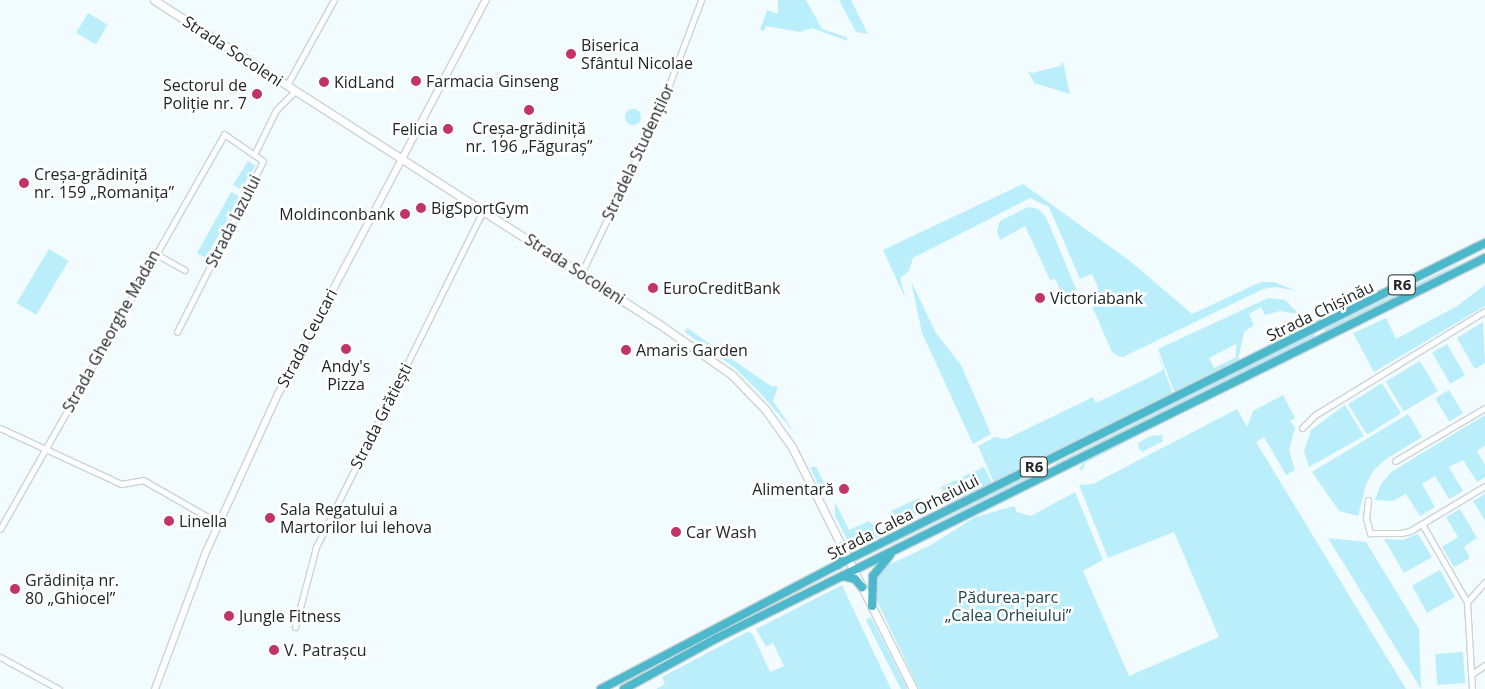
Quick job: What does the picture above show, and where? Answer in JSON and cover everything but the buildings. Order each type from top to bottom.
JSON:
[{"type":"highway","name":"Strada Chișinău","points":[[1220,375],[1485,243]]},
{"type":"highway","name":"Strada Chișinău","points":[[1227,388],[1485,258]]},
{"type":"highway","points":[[1319,326],[1320,342]]},
{"type":"highway","name":"Strada Calea Orheiului","points":[[601,689],[838,565],[1220,375]]},
{"type":"highway","name":"Strada Calea Orheiului","points":[[624,689],[684,654],[1227,388]]},
{"type":"highway","points":[[1044,462],[1050,474]]},
{"type":"highway","points":[[838,565],[842,546]]},
{"type":"highway","points":[[872,606],[874,573],[895,550]]},
{"type":"highway","points":[[843,576],[855,579],[862,587]]},
{"type":"main road","name":"Strada Socoleni","points":[[154,0],[698,350],[755,398],[792,446],[913,689]]},
{"type":"street","points":[[287,85],[334,0]]},
{"type":"street","name":"Strada Ceucari","points":[[155,689],[218,523],[278,394],[486,0]]},
{"type":"street","name":"Stradela Studenților","points":[[582,274],[661,106],[700,0]]},
{"type":"street","name":"Strada Iazului","points":[[177,332],[263,161],[255,153],[276,110],[295,91]]},
{"type":"street","name":"Strada Gheorghe Madan","points":[[0,529],[47,450],[154,253],[224,134],[255,153]]},
{"type":"street","name":"Strada Grătiești","points":[[295,627],[316,547],[483,211]]},
{"type":"street","points":[[154,253],[185,270]]},
{"type":"street","points":[[1302,428],[1315,416],[1485,311]]},
{"type":"street","points":[[1395,462],[1485,408]]},
{"type":"street","points":[[0,428],[121,484],[143,480],[218,523]]},
{"type":"street","points":[[1368,500],[1366,518],[1370,533],[1401,533],[1422,524],[1485,486]]},
{"type":"street","points":[[1422,524],[1467,602],[1472,689]]},
{"type":"street","points":[[1467,602],[1485,582]]},
{"type":"street","points":[[0,657],[59,689]]},
{"type":"street","points":[[1472,674],[1485,665]]},
{"type":"green space","points":[[778,0],[806,0],[822,29],[846,37],[848,41],[812,28],[800,32],[766,26],[764,31],[760,30],[767,10],[778,14]]},
{"type":"green space","points":[[839,0],[851,0],[868,34],[856,32]]},
{"type":"green space","points":[[88,13],[108,25],[96,45],[76,33]]},
{"type":"green space","points":[[1063,62],[1070,94],[1034,83],[1028,71],[1032,73],[1060,66]]},
{"type":"green space","points":[[633,109],[639,111],[641,117],[639,123],[633,125],[627,123],[625,117],[627,111]]},
{"type":"green space","points":[[248,161],[256,166],[241,190],[233,185]]},
{"type":"green space","points":[[1023,184],[1130,261],[1192,314],[1261,282],[1274,282],[1297,291],[1276,287],[1263,289],[1123,357],[1118,356],[1112,352],[1087,295],[1099,290],[1092,274],[1080,279],[1049,207],[1030,198],[913,258],[909,271],[900,278],[906,300],[883,250]]},
{"type":"green space","points":[[231,192],[240,197],[206,258],[197,253]]},
{"type":"green space","points":[[1028,207],[1038,209],[1046,217],[1077,291],[1064,297],[1055,279],[1050,280],[1025,226],[1000,240],[997,231],[1000,221]]},
{"type":"green space","points":[[49,249],[69,261],[36,315],[17,303]]},
{"type":"green space","points":[[1462,262],[1419,287],[1324,336],[1325,328]]},
{"type":"green space","points":[[911,281],[936,333],[961,365],[991,434],[973,444],[922,333]]},
{"type":"green space","points":[[1485,285],[1485,306],[1374,372],[1353,333],[1386,318],[1396,339],[1457,306]]},
{"type":"green space","points":[[1268,298],[1285,300],[1299,314],[1280,311],[1265,315],[1261,307],[1249,314],[1254,325],[1244,332],[1238,361],[1175,394],[1158,349]],"holes":[[[1236,344],[1236,357],[1214,368],[1209,358]]]},
{"type":"green space","points":[[1483,322],[1485,363],[1475,369],[1457,338]]},
{"type":"green space","points":[[687,328],[771,386],[778,387],[773,401],[795,433],[735,368],[685,332]]},
{"type":"green space","points":[[1315,333],[1314,337],[1055,466],[1056,463]]},
{"type":"green space","points":[[1447,344],[1465,375],[1450,384],[1432,352]]},
{"type":"green space","points":[[1157,351],[1173,394],[994,483],[978,446],[995,437],[1006,439],[1093,397],[1096,403],[1163,370]]},
{"type":"green space","points":[[1420,361],[1438,391],[1404,412],[1386,382]]},
{"type":"green space","points":[[1382,383],[1401,414],[1367,435],[1348,404]]},
{"type":"green space","points":[[1449,390],[1463,413],[1449,421],[1435,398]]},
{"type":"green space","name":"Pădurea-parc „Calea Orheiului”","points":[[1283,395],[1295,418],[1290,421],[1295,428],[1289,450],[1295,470],[1286,475],[1264,437],[1256,442],[1406,689],[919,689],[877,601],[875,578],[886,566],[931,545],[975,517],[1014,506],[1017,512],[1031,516],[1075,492],[1103,560],[1083,571],[1129,676],[1219,637],[1174,532],[1108,558],[1079,485],[1093,484],[1237,409],[1247,427],[1253,411]]},
{"type":"green space","points":[[1345,405],[1364,436],[1309,467],[1304,451],[1311,430]]},
{"type":"green space","points":[[1408,414],[1422,437],[1386,459],[1373,471],[1366,485],[1358,516],[1339,511],[1312,472]]},
{"type":"green space","points":[[1485,415],[1485,446],[1477,451],[1485,465],[1485,477],[1477,482],[1463,460],[1449,467],[1463,491],[1449,499],[1435,476],[1422,484],[1435,507],[1420,516],[1406,494],[1393,501],[1375,500],[1381,484],[1391,472]]},
{"type":"green space","points":[[1165,422],[1085,463],[1083,470],[1079,470],[1084,462]]},
{"type":"green space","points":[[1162,435],[1163,441],[1142,452],[1139,449],[1138,443],[1151,436]]},
{"type":"green space","points":[[810,467],[816,467],[828,490],[824,497]]},
{"type":"green space","points":[[984,467],[992,483],[950,503],[946,500],[941,487]]},
{"type":"green space","points":[[1034,473],[1035,475],[859,560],[860,559]]},
{"type":"green space","points":[[1485,494],[1485,521],[1473,501]]},
{"type":"green space","points":[[919,498],[926,505],[924,511],[899,523],[891,516],[891,511]]},
{"type":"green space","points":[[835,502],[849,530],[869,521],[879,531],[895,530],[854,548],[850,545],[835,516]]},
{"type":"green space","points":[[1460,509],[1477,538],[1464,547],[1470,558],[1454,567],[1442,547],[1458,537],[1446,517]]},
{"type":"green space","points":[[1418,534],[1432,557],[1404,573],[1384,539],[1402,540]]},
{"type":"green space","points":[[1328,538],[1366,542],[1419,629],[1421,689]]},
{"type":"green space","points":[[1440,570],[1455,597],[1427,613],[1412,586]]},
{"type":"green space","points":[[842,585],[891,689],[656,689],[665,684],[662,677],[747,632],[752,633],[770,672],[784,666],[773,643],[766,647],[756,629]]},
{"type":"green space","points":[[871,617],[907,688],[901,689],[866,620]]},
{"type":"green space","points":[[1463,652],[1465,683],[1437,685],[1435,654]]},
{"type":"place","name":"Biserica Sfântul Nicolae","points":[[571,54]]},
{"type":"place","name":"Farmacia Ginseng","points":[[416,81]]},
{"type":"place","name":"KidLand","points":[[324,82]]},
{"type":"place","name":"Sectorul de Poliție nr. 7","points":[[257,94]]},
{"type":"place","name":"Creșa-grădiniță nr. 196 „Făguraș”","points":[[529,110]]},
{"type":"place","name":"Felicia","points":[[448,129]]},
{"type":"place","name":"Creșa-grădiniță nr. 159 „Romanița”","points":[[24,183]]},
{"type":"place","name":"BigSportGym","points":[[421,208]]},
{"type":"place","name":"Moldinconbank","points":[[405,214]]},
{"type":"place","name":"EuroCreditBank","points":[[653,288]]},
{"type":"place","name":"Victoriabank","points":[[1040,298]]},
{"type":"place","name":"Andy's Pizza","points":[[346,349]]},
{"type":"place","name":"Amaris Garden","points":[[626,350]]},
{"type":"place","name":"Alimentară","points":[[844,489]]},
{"type":"place","name":"Sala Regatului a Martorilor lui Iehova","points":[[270,518]]},
{"type":"place","name":"Linella","points":[[169,521]]},
{"type":"place","name":"Car Wash","points":[[676,532]]},
{"type":"place","name":"Grădinița nr. 80 „Ghiocel”","points":[[15,589]]},
{"type":"place","name":"Jungle Fitness","points":[[229,616]]},
{"type":"place","name":"V. Patrașcu","points":[[274,650]]}]
